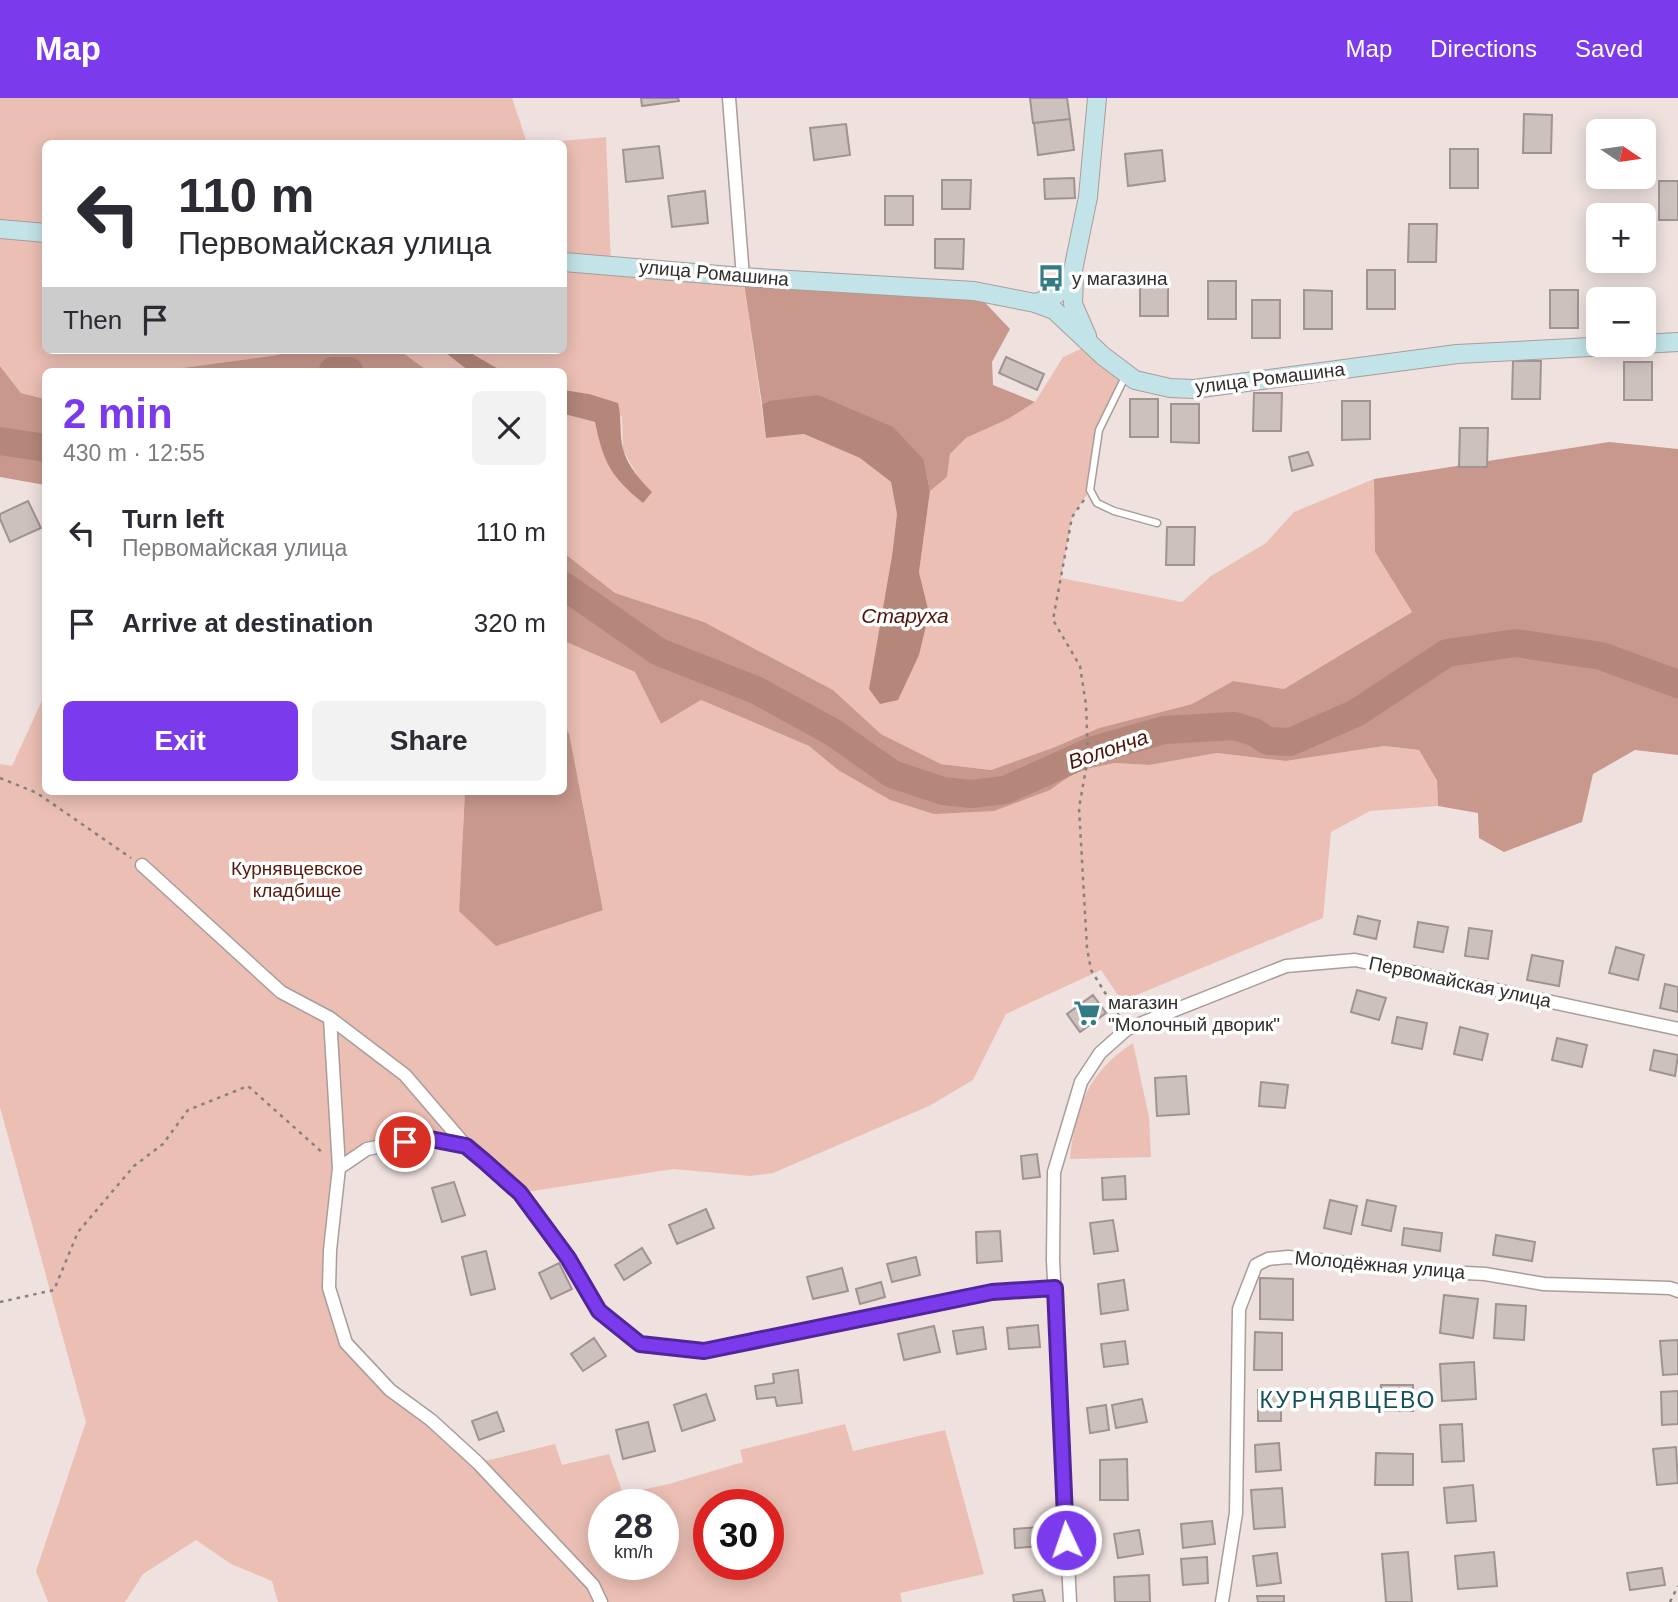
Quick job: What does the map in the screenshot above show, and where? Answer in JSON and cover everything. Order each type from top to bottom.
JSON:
[{"type":"street","points":[[729,98],[743,277]]},
{"type":"street","points":[[1035,303],[1061,293],[1067,286],[1075,262],[1088,197],[1097,98]]},
{"type":"street","points":[[0,229],[42,233]]},
{"type":"street","name":"улица Ромашина","points":[[567,262],[743,277],[974,291],[1035,303],[1054,310],[1126,375],[1150,385],[1194,389],[1457,354],[1586,347]]},
{"type":"street","points":[[1075,262],[1073,304],[1092,344]]},
{"type":"street","points":[[1656,343],[1678,342]]},
{"type":"street","points":[[142,865],[281,992],[330,1018],[405,1075],[466,1146],[520,1193],[568,1258],[599,1311],[640,1344],[704,1351],[992,1292],[1055,1288]]},
{"type":"street","name":"Первомайская улица","points":[[1070,1602],[1053,1260],[1054,1172],[1081,1082],[1100,1053],[1127,1029],[1286,966],[1355,960],[1678,1029]]},
{"type":"street","points":[[330,1018],[340,1168],[330,1250],[329,1288],[346,1343],[390,1390],[431,1420],[478,1463],[593,1585],[601,1602]]},
{"type":"street","points":[[340,1168],[367,1149],[425,1138],[466,1146]]},
{"type":"street","name":"Молодёжная улица","points":[[1222,1602],[1236,1513],[1239,1309],[1256,1265],[1268,1259],[1288,1257],[1427,1271],[1485,1273],[1544,1284],[1678,1291]]},
{"type":"lane","points":[[1126,375],[1099,430],[1090,490],[1097,503],[1114,511],[1157,523]]},
{"type":"path","points":[[1090,490],[1072,517],[1053,620],[1080,666],[1086,705],[1088,757],[1079,808],[1087,948],[1091,970],[1127,1029]]},
{"type":"path","points":[[0,778],[37,793],[142,865]]},
{"type":"path","points":[[0,1302],[54,1290],[78,1232],[134,1166],[163,1144],[188,1110],[248,1086],[340,1168]]},
{"type":"path","points":[[1670,1602],[1678,1586]]},
{"type":"green space","points":[[0,98],[512,98],[526,140],[42,140],[42,354],[280,354],[182,368],[42,368],[42,398],[21,393],[0,366]]},
{"type":"green space","points":[[606,137],[611,264],[743,277],[766,438],[804,434],[860,458],[891,482],[897,514],[892,556],[929,613],[919,572],[930,491],[947,477],[950,454],[966,438],[1008,419],[1035,402],[1063,357],[1092,344],[1126,375],[1099,430],[1090,490],[1072,517],[1061,578],[1182,602],[1211,576],[1266,543],[1294,512],[1374,479],[1375,552],[1412,612],[1284,689],[1233,681],[1192,704],[1099,728],[991,770],[941,764],[881,734],[833,690],[704,622],[615,593],[567,555],[567,415],[595,422],[610,468],[643,503],[640,480],[623,450],[622,417],[589,394],[567,390],[567,368],[498,368],[473,354],[567,354],[567,140]]},
{"type":"green space","points":[[405,354],[447,354],[465,368],[424,368]]},
{"type":"green space","name":"Курнявцевское кладбище","points":[[567,642],[635,672],[661,724],[701,700],[809,746],[838,770],[890,800],[1050,790],[1077,771],[1115,763],[1149,765],[1217,753],[1286,761],[1384,746],[1419,750],[1437,782],[1438,806],[1370,811],[1331,832],[1323,918],[1122,1001],[1101,970],[1006,1014],[973,1080],[929,1106],[773,1173],[750,1176],[673,1169],[520,1193],[466,1146],[425,1138],[367,1149],[339,1168],[329,1288],[346,1343],[477,1463],[555,1444],[562,1465],[609,1454],[621,1489],[588,1489],[588,1580],[679,1580],[679,1489],[646,1489],[743,1462],[740,1450],[845,1424],[853,1451],[945,1430],[984,1574],[900,1593],[902,1602],[278,1602],[272,1581],[231,1564],[196,1540],[143,1574],[125,1602],[48,1602],[36,1571],[86,1422],[0,1107],[0,764],[12,766],[42,701],[42,795],[465,795],[459,911],[603,909],[567,731]]},
{"type":"green space","points":[[1133,1043],[1149,1117],[1151,1157],[1070,1159],[1076,1123],[1086,1093],[1105,1066]]},
{"type":"shaded area","points":[[743,277],[974,291],[1010,329],[992,362],[993,385],[1035,402],[1008,419],[966,438],[950,454],[947,477],[930,491],[924,460],[769,401],[762,404]]},
{"type":"shaded area","points":[[405,354],[424,368],[182,368],[278,355]]},
{"type":"shaded area","points":[[0,366],[21,393],[42,398],[42,484],[0,477]]},
{"type":"shaded area","points":[[1609,442],[1678,449],[1678,755],[1635,750],[1593,774],[1582,822],[1504,852],[1479,838],[1478,813],[1438,806],[1437,781],[1419,750],[1384,746],[1286,761],[1217,753],[1149,765],[1115,763],[1077,771],[1050,790],[994,811],[934,814],[890,800],[838,770],[809,746],[701,700],[661,724],[635,672],[567,642],[567,555],[615,593],[704,622],[833,690],[881,734],[941,764],[991,770],[1099,728],[1192,704],[1233,681],[1284,689],[1412,612],[1375,552],[1374,479]]},
{"type":"shaded area","points":[[567,731],[603,910],[496,946],[459,911],[465,795],[567,795]]},
{"type":"water","points":[[447,354],[473,354],[497,368],[465,368]]},
{"type":"water","points":[[567,390],[618,403],[625,455],[652,492],[643,503],[623,485],[610,468],[601,448],[595,422],[567,415]]},
{"type":"water","name":"Старуха","points":[[818,395],[893,427],[924,460],[930,491],[919,572],[929,613],[919,655],[898,700],[880,704],[869,689],[897,514],[891,482],[860,458],[804,434],[766,438],[762,404]]},
{"type":"building","points":[[641,98],[678,98],[679,101],[642,106]]},
{"type":"building","points":[[1030,98],[1067,98],[1070,119],[1033,123]]},
{"type":"building","points":[[1524,114],[1552,115],[1551,153],[1523,153]]},
{"type":"building","points":[[1070,119],[1074,150],[1038,155],[1034,123]]},
{"type":"building","points":[[846,124],[850,155],[814,160],[810,128]]},
{"type":"building","points":[[659,146],[663,178],[626,182],[623,150]]},
{"type":"building","points":[[1450,149],[1478,149],[1478,188],[1450,188]]},
{"type":"building","points":[[1162,150],[1165,181],[1128,186],[1125,154]]},
{"type":"building","points":[[1074,178],[1075,198],[1045,199],[1044,179]]},
{"type":"building","points":[[942,180],[971,180],[970,209],[942,209]]},
{"type":"building","points":[[1659,181],[1678,181],[1678,220],[1659,220]]},
{"type":"building","points":[[705,191],[708,223],[672,227],[668,196]]},
{"type":"building","points":[[885,196],[913,196],[913,225],[885,225]]},
{"type":"building","points":[[1409,224],[1437,224],[1436,262],[1408,262]]},
{"type":"building","points":[[935,239],[964,239],[963,269],[935,268]]},
{"type":"building","points":[[1367,270],[1395,270],[1395,309],[1367,309]]},
{"type":"building","points":[[1140,278],[1168,278],[1168,316],[1140,316]]},
{"type":"building","points":[[1208,281],[1236,281],[1236,319],[1208,319]]},
{"type":"building","points":[[1304,290],[1332,291],[1332,329],[1304,329]]},
{"type":"building","points":[[1550,290],[1578,290],[1578,328],[1550,328]]},
{"type":"building","points":[[1252,300],[1280,300],[1280,338],[1252,338]]},
{"type":"building","points":[[1006,357],[1044,374],[1037,390],[999,373]]},
{"type":"building","points":[[1513,361],[1541,361],[1540,399],[1512,399]]},
{"type":"building","points":[[1624,362],[1652,362],[1652,400],[1624,400]]},
{"type":"building","points":[[1254,393],[1282,393],[1281,431],[1253,431]]},
{"type":"building","points":[[1130,399],[1158,399],[1158,437],[1130,437]]},
{"type":"building","points":[[1342,401],[1370,401],[1370,439],[1342,440]]},
{"type":"building","points":[[1171,404],[1199,404],[1199,443],[1171,442]]},
{"type":"building","points":[[1460,428],[1488,428],[1487,467],[1459,467]]},
{"type":"building","points":[[1308,452],[1313,465],[1292,471],[1289,457]]},
{"type":"building","points":[[28,501],[41,528],[10,542],[0,514]]},
{"type":"building","points":[[1167,527],[1195,527],[1194,565],[1166,565]]},
{"type":"building","points":[[1358,916],[1380,921],[1376,939],[1354,934]]},
{"type":"building","points":[[1418,922],[1448,927],[1443,952],[1414,947]]},
{"type":"building","points":[[1469,928],[1492,931],[1488,959],[1465,956]]},
{"type":"building","points":[[1616,947],[1644,955],[1638,980],[1609,973]]},
{"type":"building","points":[[1532,955],[1563,961],[1559,986],[1527,980]]},
{"type":"building","points":[[1665,984],[1678,987],[1678,1012],[1660,1008]]},
{"type":"building","points":[[1357,990],[1386,998],[1379,1020],[1351,1012]]},
{"type":"building","name":"магазин \"Молочный дворик\"","points":[[1093,995],[1106,1013],[1080,1032],[1067,1014]]},
{"type":"building","points":[[1397,1017],[1427,1023],[1422,1049],[1392,1043]]},
{"type":"building","points":[[1460,1027],[1488,1034],[1482,1060],[1454,1054]]},
{"type":"building","points":[[1557,1038],[1587,1045],[1582,1067],[1552,1060]]},
{"type":"building","points":[[1654,1050],[1678,1055],[1675,1076],[1650,1070]]},
{"type":"building","points":[[1186,1076],[1189,1114],[1157,1116],[1155,1078]]},
{"type":"building","points":[[1261,1082],[1288,1085],[1285,1108],[1259,1106]]},
{"type":"building","points":[[1037,1154],[1040,1177],[1023,1179],[1021,1156]]},
{"type":"building","points":[[1125,1176],[1126,1199],[1103,1200],[1102,1178]]},
{"type":"building","points":[[454,1182],[465,1215],[442,1222],[432,1188]]},
{"type":"building","points":[[1330,1200],[1357,1206],[1351,1234],[1324,1228]]},
{"type":"building","points":[[1367,1200],[1396,1206],[1391,1231],[1362,1225]]},
{"type":"building","points":[[706,1209],[714,1228],[677,1244],[669,1225]]},
{"type":"building","points":[[1113,1220],[1118,1251],[1094,1254],[1090,1223]]},
{"type":"building","points":[[1404,1228],[1442,1233],[1440,1251],[1402,1245]]},
{"type":"building","points":[[1000,1231],[1002,1261],[977,1263],[976,1232]]},
{"type":"building","points":[[1496,1235],[1535,1242],[1532,1261],[1493,1255]]},
{"type":"building","points":[[642,1248],[651,1263],[624,1280],[615,1265]]},
{"type":"building","points":[[486,1251],[495,1289],[471,1295],[462,1257]]},
{"type":"building","points":[[916,1257],[920,1275],[892,1282],[887,1264]]},
{"type":"building","points":[[559,1263],[572,1289],[551,1299],[539,1273]]},
{"type":"building","points":[[842,1268],[848,1291],[813,1299],[807,1277]]},
{"type":"building","points":[[1260,1278],[1293,1279],[1293,1320],[1260,1319]]},
{"type":"building","points":[[1124,1280],[1128,1310],[1101,1314],[1098,1284]]},
{"type":"building","points":[[881,1282],[885,1297],[860,1304],[856,1289]]},
{"type":"building","points":[[1444,1295],[1478,1299],[1473,1338],[1440,1333]]},
{"type":"building","points":[[1496,1304],[1526,1306],[1524,1340],[1494,1338]]},
{"type":"building","points":[[1038,1325],[1040,1347],[1009,1349],[1007,1328]]},
{"type":"building","points":[[934,1326],[940,1352],[904,1360],[898,1334]]},
{"type":"building","points":[[983,1327],[986,1349],[957,1354],[953,1331]]},
{"type":"building","points":[[1255,1332],[1282,1333],[1282,1370],[1254,1370]]},
{"type":"building","points":[[594,1338],[606,1356],[583,1371],[571,1354]]},
{"type":"building","points":[[1678,1340],[1678,1374],[1663,1375],[1660,1341]]},
{"type":"building","points":[[1125,1341],[1128,1364],[1104,1367],[1101,1344]]},
{"type":"building","points":[[1474,1362],[1476,1399],[1442,1401],[1440,1364]]},
{"type":"building","points":[[798,1370],[802,1403],[777,1406],[775,1397],[757,1399],[755,1386],[774,1383],[773,1374]]},
{"type":"building","points":[[1381,1385],[1413,1385],[1413,1411],[1380,1411]]},
{"type":"building","points":[[1258,1390],[1281,1390],[1281,1421],[1258,1421]]},
{"type":"building","points":[[1678,1391],[1678,1424],[1662,1425],[1661,1392]]},
{"type":"building","points":[[706,1394],[715,1420],[682,1431],[674,1405]]},
{"type":"building","points":[[1142,1399],[1147,1422],[1116,1428],[1112,1405]]},
{"type":"building","points":[[1106,1405],[1109,1430],[1090,1433],[1087,1408]]},
{"type":"building","points":[[497,1412],[504,1431],[479,1440],[472,1421]]},
{"type":"building","points":[[648,1422],[655,1451],[623,1459],[616,1430]]},
{"type":"building","points":[[1462,1424],[1464,1461],[1442,1462],[1440,1425]]},
{"type":"building","points":[[1279,1443],[1281,1470],[1256,1472],[1255,1445]]},
{"type":"building","points":[[1676,1447],[1678,1483],[1657,1485],[1653,1449]]},
{"type":"building","points":[[1376,1453],[1413,1454],[1413,1485],[1375,1485]]},
{"type":"building","points":[[1127,1459],[1128,1500],[1100,1500],[1100,1460]]},
{"type":"building","points":[[1473,1485],[1476,1521],[1447,1523],[1444,1488]]},
{"type":"building","points":[[1282,1488],[1285,1527],[1254,1529],[1251,1490]]},
{"type":"building","points":[[1212,1521],[1215,1544],[1183,1548],[1181,1524]]},
{"type":"building","points":[[1041,1527],[1042,1546],[1015,1548],[1014,1529]]},
{"type":"building","points":[[1139,1530],[1143,1554],[1118,1558],[1114,1534]]},
{"type":"building","points":[[1408,1552],[1412,1602],[1386,1602],[1382,1554]]},
{"type":"building","points":[[1494,1552],[1497,1586],[1458,1589],[1455,1556]]},
{"type":"building","points":[[1277,1553],[1281,1583],[1257,1586],[1253,1556]]},
{"type":"building","points":[[1207,1557],[1208,1583],[1183,1585],[1181,1559]]},
{"type":"building","points":[[1662,1568],[1665,1585],[1630,1590],[1627,1573]]},
{"type":"building","points":[[1149,1575],[1150,1602],[1115,1602],[1114,1577]]},
{"type":"building","points":[[1042,1590],[1045,1602],[1014,1602],[1013,1595]]},
{"type":"building","points":[[1257,1596],[1284,1596],[1284,1602],[1258,1602]]},
{"type":"waterway","name":"Волонча","points":[[0,441],[42,447]]},
{"type":"waterway","name":"Волонча","points":[[567,588],[659,652],[756,690],[834,733],[892,774],[943,791],[971,794],[1005,790],[1094,750],[1164,730],[1234,726],[1254,732],[1268,741],[1290,742],[1356,713],[1447,653],[1516,643],[1601,656],[1678,684]]},
{"type":"place","name":"у магазина","points":[[1051,278]]},
{"type":"place","name":"магазин \"Молочный дворик\"","points":[[1087,1013]]},
{"type":"district","name":"КУРНЯВЦЕВО","points":[[1348,1400]]},
{"type":"route","points":[[405,1142],[425,1138],[466,1146],[484,1161],[520,1193],[568,1258],[599,1311],[640,1344],[704,1351],[992,1292],[1055,1288],[1066,1540]]}]
